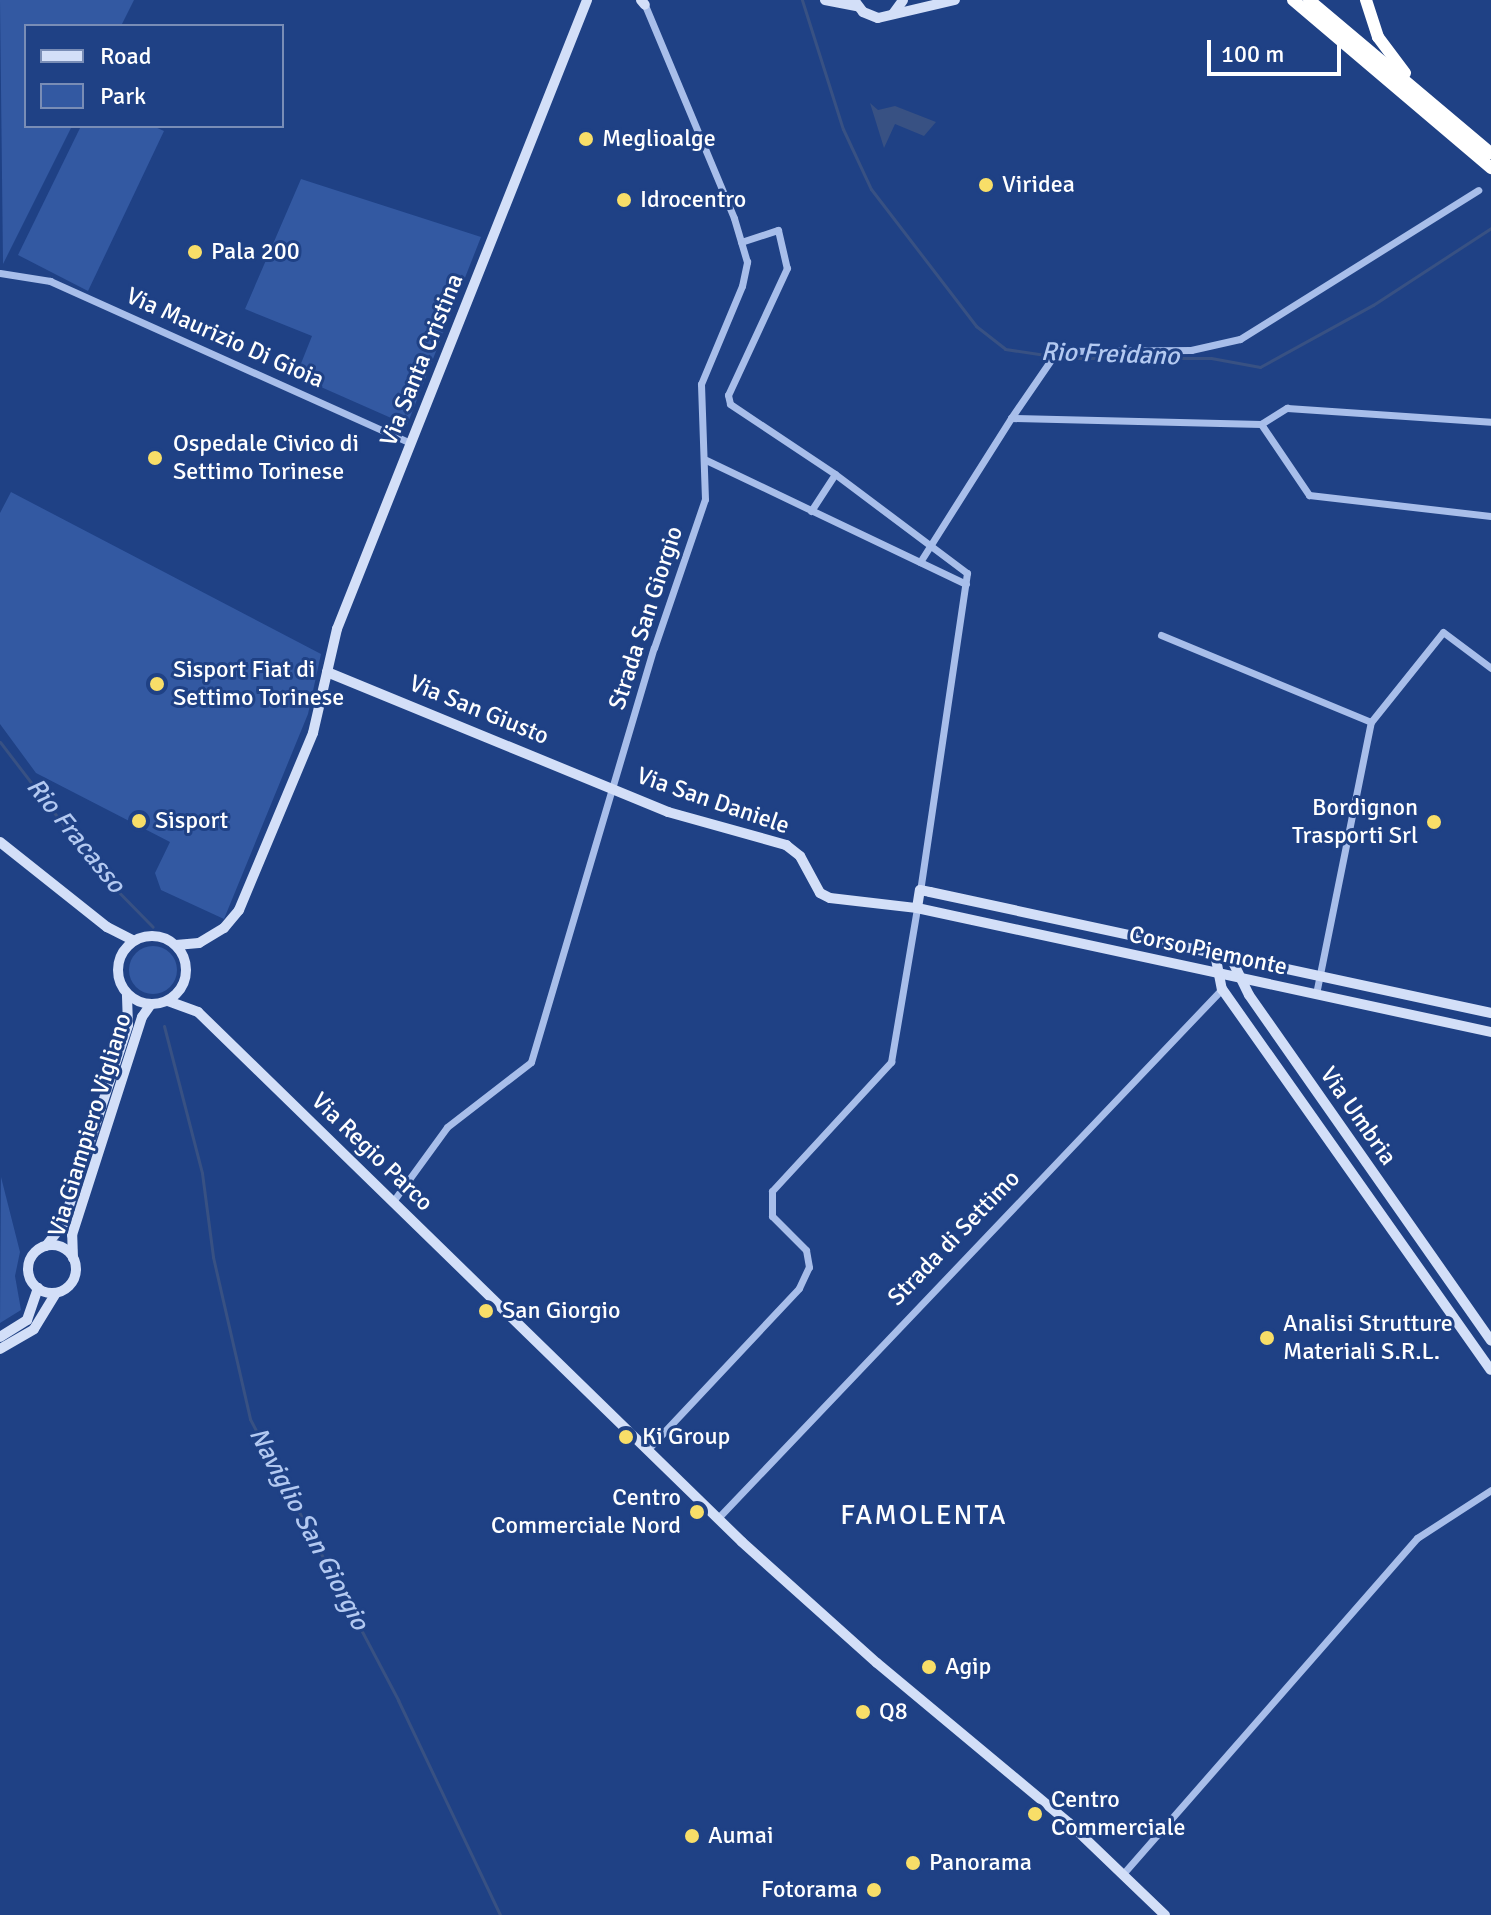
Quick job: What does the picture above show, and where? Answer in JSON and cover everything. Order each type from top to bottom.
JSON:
[{"type":"highway","points":[[1293,0],[1491,168]]},
{"type":"highway","points":[[1309,0],[1491,153]]},
{"type":"highway","points":[[1366,0],[1378,37],[1428,99]]},
{"type":"street","points":[[825,0],[856,3],[870,16],[955,0]]},
{"type":"street","points":[[893,14],[903,0]]},
{"type":"street","name":"Via Santa Cristina","points":[[186,968],[199,943],[224,928],[239,910],[313,733],[337,629],[587,1]]},
{"type":"street","name":"Strada San Giorgio","points":[[394,1200],[447,1127],[531,1062],[705,499],[701,384],[742,286],[747,262],[643,2]]},
{"type":"street","points":[[920,562],[1057,351],[1191,350],[1240,339],[1478,190]]},
{"type":"street","points":[[741,242],[778,230],[787,268],[728,395],[730,404],[933,543],[964,567],[966,584],[891,1062],[772,1191],[772,1216],[806,1250],[809,1267],[799,1288],[649,1448],[718,1518],[1165,1915]]},
{"type":"street","name":"Via Maurizio Di Gioia","points":[[0,273],[22,274],[157,327],[410,443]]},
{"type":"street","points":[[1011,418],[1261,424],[1287,408],[1491,422]]},
{"type":"street","points":[[1261,424],[1309,495],[1491,516]]},
{"type":"street","points":[[706,460],[966,584]]},
{"type":"street","points":[[811,511],[835,474]]},
{"type":"street","points":[[1316,994],[1371,722],[1443,632],[1491,668]]},
{"type":"street","points":[[1161,635],[1371,722]]},
{"type":"street","name":"Via San Giusto","points":[[327,672],[614,788]]},
{"type":"street","name":"Via San Daniele","points":[[614,788],[668,812],[790,847],[820,893],[830,898],[917,908]]},
{"type":"street","points":[[0,842],[107,927],[134,941]]},
{"type":"street","name":"Corso Piemonte","points":[[920,890],[1491,1013]]},
{"type":"street","name":"Corso Piemonte","points":[[917,908],[1491,1032]]},
{"type":"street","points":[[1012,929],[1015,911]]},
{"type":"street","points":[[107,927],[121,954]]},
{"type":"street","points":[[176,945],[186,968],[183,984],[168,1001],[151,1004],[127,995],[117,975],[121,954],[134,941],[155,936],[176,945],[199,943]]},
{"type":"street","name":"Via Umbria","points":[[1215,954],[1222,989],[1491,1370]]},
{"type":"street","name":"Via Umbria","points":[[1231,958],[1238,978],[1435,1261],[1486,1325],[1491,1341]]},
{"type":"street","name":"Via Regio Parco","points":[[183,984],[192,1007],[649,1448]]},
{"type":"street","name":"Strada di Settimo","points":[[718,1518],[1222,989]]},
{"type":"street","name":"Via Giampiero Vigliano","points":[[46,1246],[63,1224],[128,1025],[127,995]]},
{"type":"street","name":"Via Regio Parco","points":[[168,1001],[192,1007]]},
{"type":"street","name":"Via Giampiero Vigliano","points":[[73,1258],[72,1235],[142,1017],[151,1004]]},
{"type":"street","name":"Via Umbria","points":[[1288,1080],[1300,1069]]},
{"type":"street","name":"Via Umbria","points":[[1370,1195],[1383,1186]]},
{"type":"street","points":[[0,1337],[27,1320],[38,1288],[28,1268],[33,1254],[46,1246],[61,1247],[73,1258],[72,1282],[56,1293],[34,1329],[0,1349]]},
{"type":"street","points":[[1422,1271],[1435,1261]]},
{"type":"street","points":[[38,1288],[56,1293]]},
{"type":"street","points":[[1122,1875],[1417,1538],[1491,1490]]},
{"type":"green space","points":[[0,0],[134,0],[122,24],[24,24],[24,128],[71,128],[3,264]]},
{"type":"green space","points":[[80,128],[157,128],[164,131],[88,291],[18,255]]},
{"type":"green space","points":[[301,179],[481,237],[407,425],[296,376],[312,336],[245,309]]},
{"type":"green space","name":"Sisport Fiat di Settimo Torinese","points":[[11,492],[321,654],[308,714],[224,919],[161,890],[155,873],[170,842],[36,773],[0,724],[0,513]]},
{"type":"green space","points":[[153,946],[170,953],[177,970],[170,987],[153,994],[136,987],[129,970],[136,953]]},
{"type":"green space","points":[[1,1177],[20,1252],[15,1276],[21,1310],[0,1323]]},
{"type":"shaded area","points":[[870,103],[878,110],[895,106],[936,122],[924,136],[895,124],[884,148]]},
{"type":"waterway","name":"Rio Freidano","points":[[802,0],[843,129],[871,189],[976,326],[1005,349],[1065,358],[1211,358],[1260,367],[1373,305],[1491,228]]},
{"type":"waterway","name":"Rio Fracasso","points":[[0,742],[103,876],[153,927]]},
{"type":"waterway","name":"Naviglio San Giorgio","points":[[164,1026],[202,1173],[213,1257],[250,1419],[398,1700],[500,1915]]},
{"type":"place","name":"Meglioalge","points":[[586,139]]},
{"type":"place","name":"Viridea","points":[[986,185]]},
{"type":"place","name":"Idrocentro","points":[[624,200]]},
{"type":"place","name":"Pala 200","points":[[195,252]]},
{"type":"place","name":"Ospedale Civico di Settimo Torinese","points":[[155,458]]},
{"type":"place","name":"Sisport Fiat di Settimo Torinese","points":[[157,684]]},
{"type":"place","name":"Sisport","points":[[139,821]]},
{"type":"place","name":"Bordignon Trasporti Srl","points":[[1434,822]]},
{"type":"place","name":"San Giorgio","points":[[486,1311]]},
{"type":"place","name":"Analisi Strutture Materiali S.R.L.","points":[[1267,1338]]},
{"type":"place","name":"Ki Group","points":[[626,1437]]},
{"type":"place","name":"Centro Commerciale Nord","points":[[697,1512]]},
{"type":"place","name":"Agip","points":[[929,1667]]},
{"type":"place","name":"Q8","points":[[863,1712]]},
{"type":"place","name":"Centro Commerciale","points":[[1035,1814]]},
{"type":"place","name":"Aumai","points":[[692,1836]]},
{"type":"place","name":"Panorama","points":[[913,1863]]},
{"type":"place","name":"Fotorama","points":[[874,1890]]},
{"type":"district","name":"FAMOLENTA","points":[[924,1515]]}]
